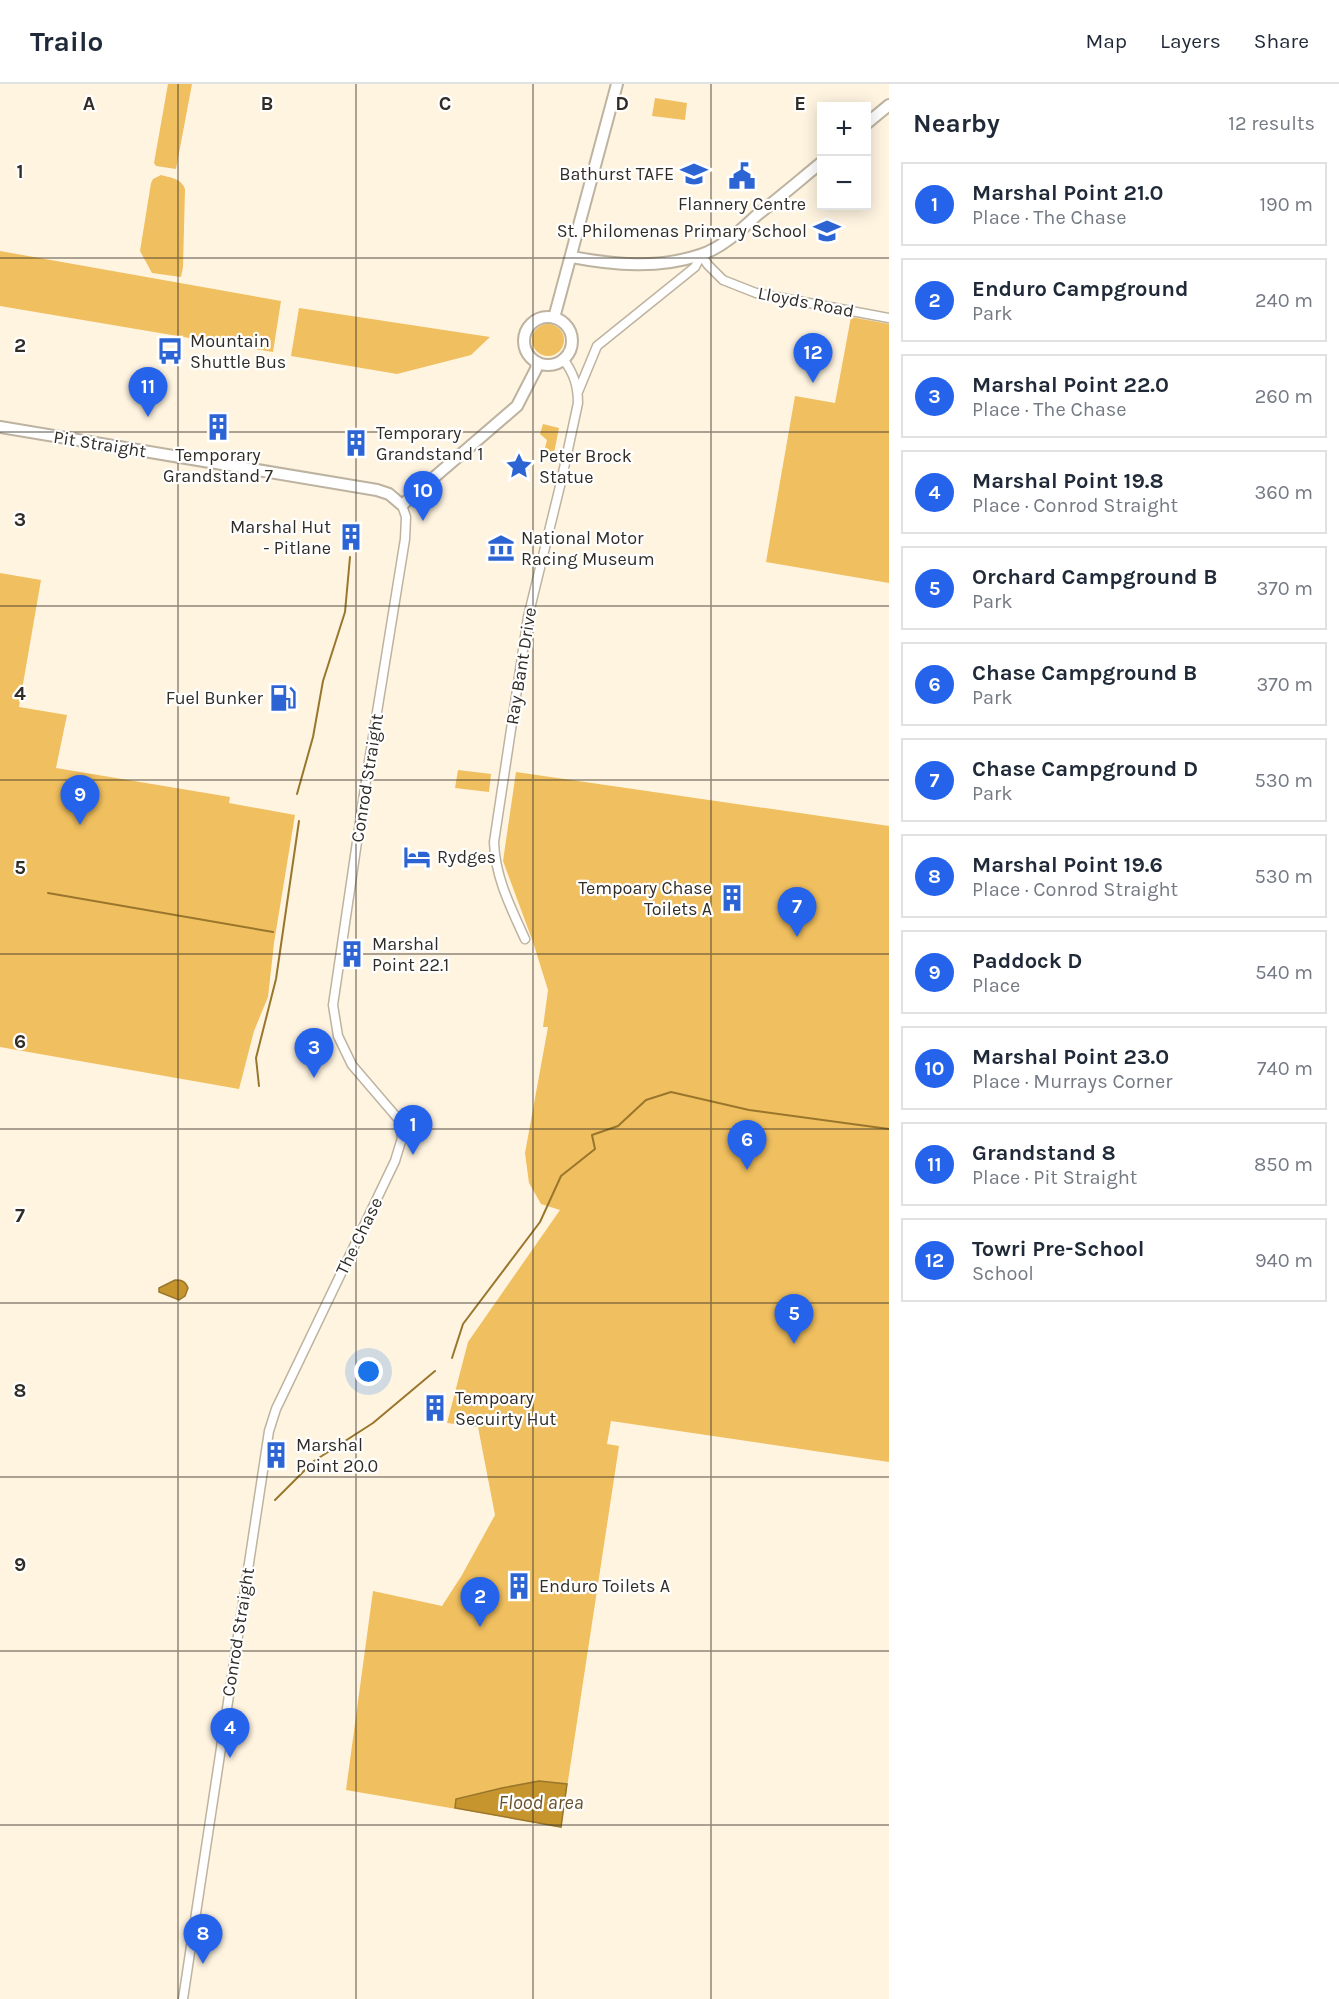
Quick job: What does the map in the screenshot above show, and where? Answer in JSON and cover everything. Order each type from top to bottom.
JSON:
[{"type":"street","points":[[554,318],[617,84]]},
{"type":"street","points":[[871,121],[889,105]]},
{"type":"street","points":[[572,257],[609,264],[638,265],[701,255],[732,236],[817,166]]},
{"type":"street","name":"Lloyds Road","points":[[701,255],[723,280],[756,293],[889,318]]},
{"type":"street","name":"Ray Bant Drive","points":[[525,939],[504,892],[494,861],[494,842],[528,616],[576,415],[578,392],[597,346],[695,267],[701,255]]},
{"type":"street","points":[[540,318],[554,318],[561,321],[570,332],[571,346],[563,359],[550,364],[537,362],[531,358],[524,347],[525,333],[534,321],[540,318]]},
{"type":"street","name":"Ray Bant Drive","points":[[563,359],[572,370],[578,392]]},
{"type":"street","points":[[402,506],[517,406],[536,369],[537,362]]},
{"type":"street","name":"Pit Straight","points":[[0,428],[377,490],[389,494],[402,506]]},
{"type":"street","name":"Conrod Straight","points":[[333,1005],[407,521],[402,506]]},
{"type":"street","name":"The Chase","points":[[261,1478],[269,1431],[276,1409],[395,1161],[402,1138],[402,1127],[396,1114],[362,1079],[346,1055],[338,1035],[333,1005]]},
{"type":"street","name":"Conrod Straight","points":[[183,1999],[261,1478]]},
{"type":"shaded area","points":[[168,84],[192,84],[176,169],[156,166],[154,163]]},
{"type":"shaded area","points":[[655,98],[687,103],[685,120],[652,116]]},
{"type":"shaded area","points":[[161,175],[178,181],[185,189],[181,277],[152,273],[140,251],[151,183],[153,179]]},
{"type":"shaded area","points":[[0,251],[281,301],[273,352],[0,306]]},
{"type":"shaded area","points":[[299,308],[490,337],[471,355],[397,374],[291,356]]},
{"type":"shaded area","points":[[851,317],[889,324],[889,583],[766,562],[795,396],[835,403]]},
{"type":"shaded area","points":[[548,324],[559,329],[564,340],[559,351],[548,356],[537,351],[532,340],[537,329]]},
{"type":"shaded area","points":[[543,424],[559,428],[553,458],[543,456],[547,440],[540,434]]},
{"type":"shaded area","points":[[0,573],[41,580],[19,707],[67,715],[56,768],[230,797],[229,803],[295,815],[274,943],[268,997],[254,1031],[239,1089],[0,1047]]},
{"type":"shaded area","points":[[458,770],[491,774],[489,792],[455,788]]},
{"type":"shaded area","points":[[516,772],[889,826],[889,1462],[611,1421],[607,1444],[619,1446],[561,1827],[346,1790],[373,1591],[442,1606],[495,1515],[478,1427],[447,1423],[468,1342],[560,1210],[541,1204],[529,1183],[525,1153],[548,1027],[543,1027],[548,990],[503,861]]},
{"type":"water","points":[[175,1280],[183,1281],[188,1288],[185,1296],[179,1300],[159,1292],[159,1288]]},
{"type":"water","name":"Flood area","points":[[539,1781],[567,1784],[561,1827],[455,1808],[456,1799]]},
{"type":"waterway","points":[[297,794],[313,737],[323,681],[345,612],[350,557]]},
{"type":"waterway","points":[[259,1086],[256,1058],[276,979],[299,821]]},
{"type":"waterway","points":[[48,893],[273,932]]},
{"type":"waterway","points":[[452,1358],[463,1324],[540,1222],[561,1176],[595,1149],[592,1135],[618,1126],[646,1100],[671,1092],[749,1110],[889,1129]]},
{"type":"waterway","points":[[275,1500],[314,1461],[373,1423],[435,1371]]},
{"type":"place","name":"Bathurst TAFE","points":[[694,174]]},
{"type":"place","name":"Flannery Centre","points":[[742,176]]},
{"type":"place","name":"St. Philomenas Primary School","points":[[827,231]]},
{"type":"place","name":"Mountain Shuttle Bus","points":[[170,351]]},
{"type":"place","name":"Towri Pre-School","points":[[813,383]]},
{"type":"place","name":"Grandstand 8","points":[[148,417]]},
{"type":"place","name":"Temporary Grandstand 7","points":[[218,427]]},
{"type":"place","name":"Temporary Grandstand 1","points":[[356,443]]},
{"type":"place","name":"Peter Brock Statue","points":[[519,466]]},
{"type":"place","name":"Marshal Point 23.0","points":[[423,521]]},
{"type":"place","name":"Marshal Hut - Pitlane","points":[[351,537]]},
{"type":"place","name":"National Motor Racing Museum","points":[[501,548]]},
{"type":"place","name":"Fuel Bunker","points":[[283,698]]},
{"type":"place","name":"Paddock D","points":[[80,825]]},
{"type":"place","name":"Rydges","points":[[417,857]]},
{"type":"place","name":"Tempoary Chase Toilets A","points":[[732,898]]},
{"type":"place","name":"Chase Campground D","points":[[797,937]]},
{"type":"place","name":"Marshal Point 22.1","points":[[352,954]]},
{"type":"place","name":"Marshal Point 22.0","points":[[314,1078]]},
{"type":"place","name":"Marshal Point 21.0","points":[[413,1155]]},
{"type":"place","name":"Chase Campground B","points":[[747,1170]]},
{"type":"place","name":"Orchard Campground B","points":[[794,1344]]},
{"type":"place","name":"Tempoary Secuirty Hut","points":[[435,1408]]},
{"type":"place","name":"Marshal Point 20.0","points":[[276,1455]]},
{"type":"place","name":"Enduro Toilets A","points":[[519,1586]]},
{"type":"place","name":"Enduro Campground","points":[[480,1627]]},
{"type":"place","name":"Marshal Point 19.8","points":[[230,1758]]},
{"type":"place","name":"Marshal Point 19.6","points":[[203,1964]]}]
